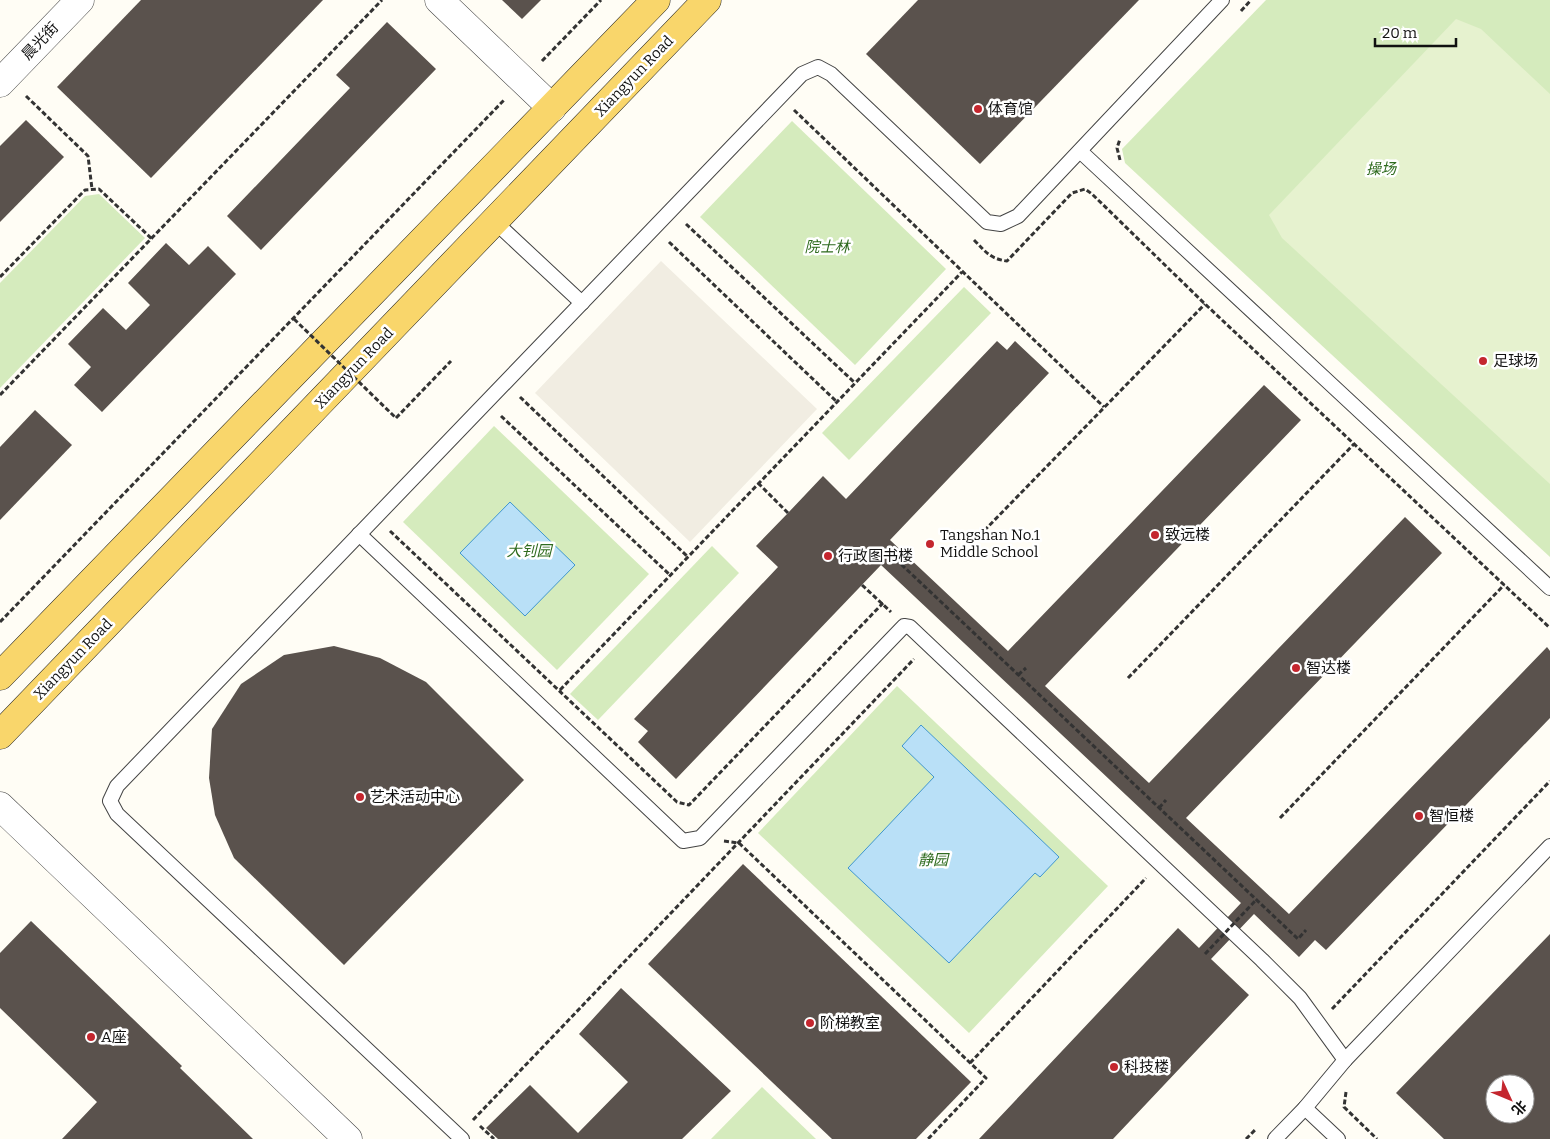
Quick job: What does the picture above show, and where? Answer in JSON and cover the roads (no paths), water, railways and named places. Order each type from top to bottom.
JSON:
[{"type":"main road","points":[[0,676],[656,0]]},
{"type":"main road","name":"Xiangyun Road","points":[[0,735],[707,0]]},
{"type":"street","name":"晨光街","points":[[2,72],[55,0]]},
{"type":"street","name":"晨光街","points":[[2,72],[80,0]]},
{"type":"street","points":[[439,0],[552,108]]},
{"type":"street","points":[[0,806],[348,1139]]},
{"type":"lane","points":[[462,1139],[117,814],[110,801],[117,786],[802,74],[818,67],[831,74],[987,222],[1001,224],[1018,216],[1222,0]]},
{"type":"lane","points":[[1080,151],[1550,588]]},
{"type":"lane","points":[[494,221],[582,303]]},
{"type":"lane","points":[[359,534],[683,841],[700,838],[904,626],[910,627],[1262,960],[1300,998],[1345,1060]]},
{"type":"lane","points":[[1275,1139],[1305,1108],[1345,1060],[1550,846]]},
{"type":"lane","points":[[1305,1108],[1338,1139]]},
{"type":"water","points":[[510,502],[575,565],[525,616],[460,553]]},
{"type":"water","points":[[921,725],[1059,857],[1040,877],[1035,873],[949,963],[848,868],[934,777],[902,746]]},
{"type":"place","name":"体育馆","points":[[978,109]]},
{"type":"place","name":"足球场","points":[[1483,361]]},
{"type":"place","name":"致远楼","points":[[1155,535]]},
{"type":"place","name":"Tangshan No.1 Middle School","points":[[930,544]]},
{"type":"place","name":"行政图书楼","points":[[828,556]]},
{"type":"place","name":"智达楼","points":[[1296,668]]},
{"type":"place","name":"艺术活动中心","points":[[360,797]]},
{"type":"place","name":"智恒楼","points":[[1419,816]]},
{"type":"place","name":"阶梯教室","points":[[810,1023]]},
{"type":"place","name":"A座","points":[[91,1037]]},
{"type":"place","name":"科技楼","points":[[1114,1067]]},
{"type":"park label","name":"操场","points":[[1381,169]]},
{"type":"park label","name":"院士林","points":[[827,247]]},
{"type":"park label","name":"大钊园","points":[[529,551]]},
{"type":"park label","name":"静园","points":[[933,860]]}]
